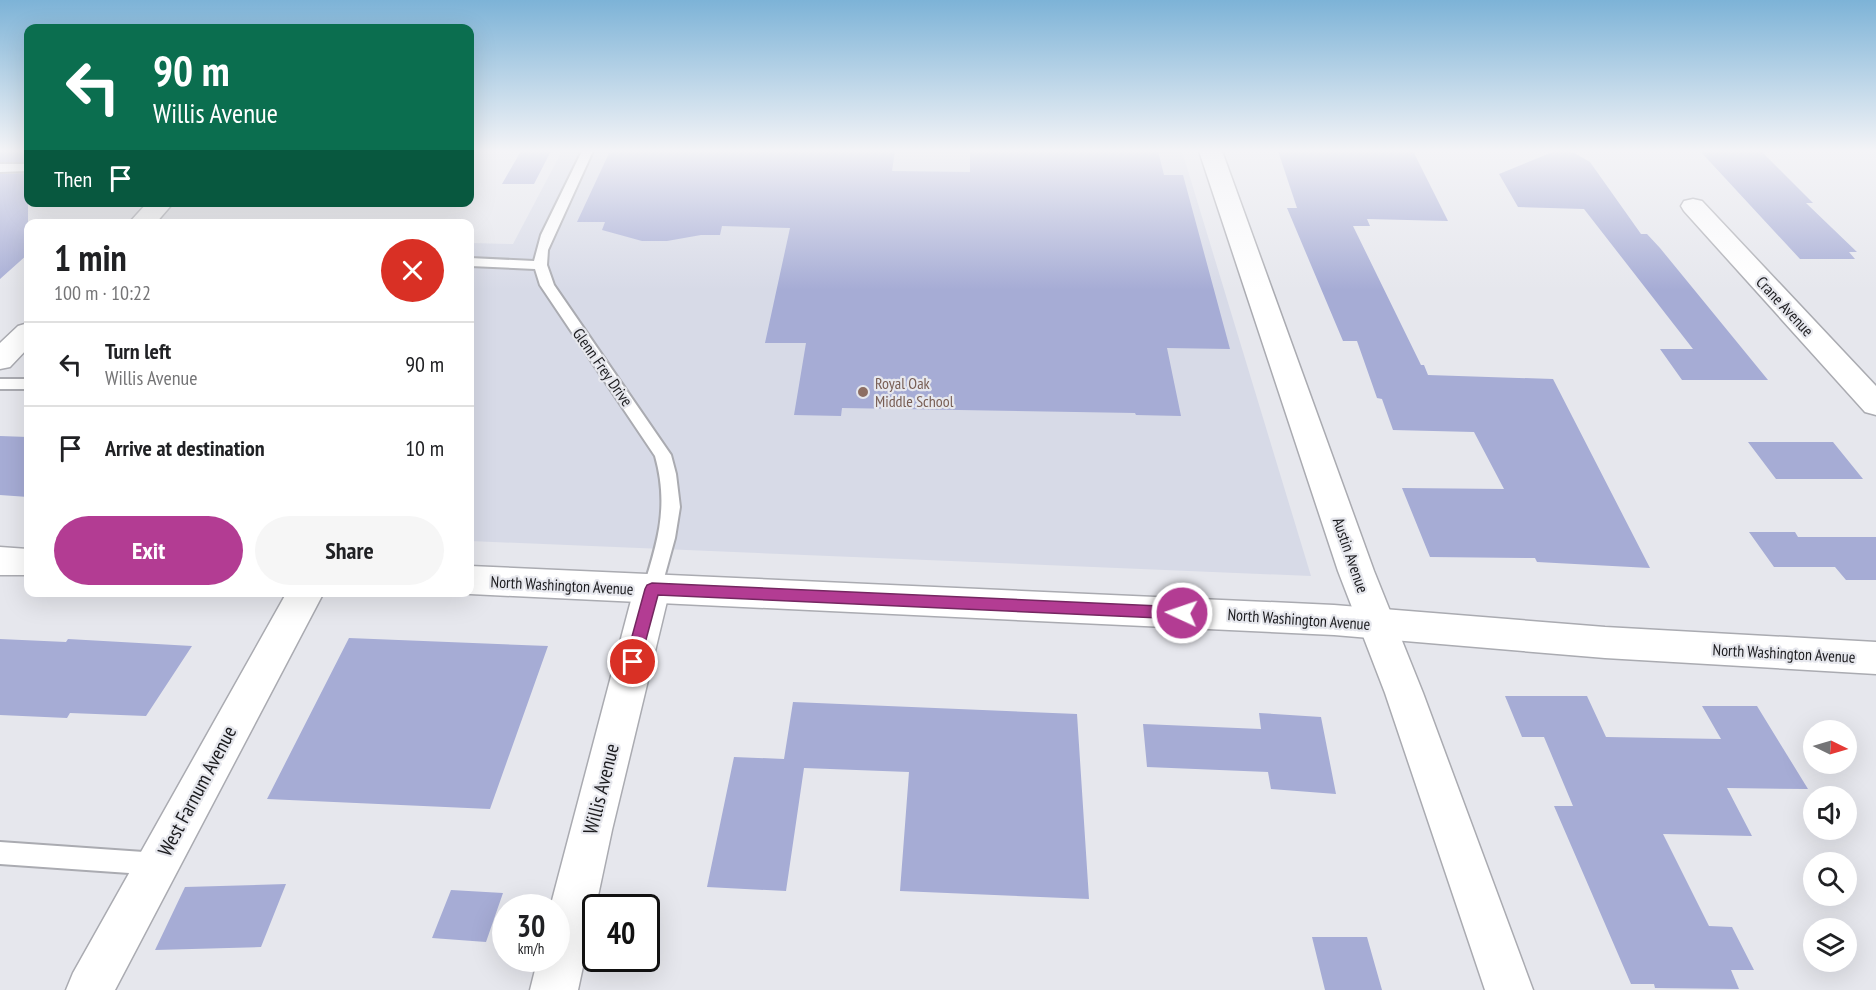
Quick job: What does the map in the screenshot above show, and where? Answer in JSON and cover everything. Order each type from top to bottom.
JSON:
[{"type":"street","name":"Austin Avenue","points":[[1226,197],[1375,624],[1404,693],[1509,990]]},
{"type":"street","name":"Crane Avenue","points":[[1693,206],[1876,405]]},
{"type":"street","points":[[145,219],[157,207]]},
{"type":"street","points":[[0,360],[24,336]]},
{"type":"street","points":[[0,561],[24,562]]},
{"type":"street","name":"North Washington Avenue","points":[[474,580],[1303,618],[1763,653],[1876,658]]},
{"type":"street","name":"Willis Avenue","points":[[554,990],[599,797],[652,589]]},
{"type":"street","name":"West Farnum Avenue","points":[[90,990],[303,597]]},
{"type":"lane","points":[[474,262],[540,265],[547,235],[566,197]]},
{"type":"lane","name":"Glenn Frey Drive","points":[[540,265],[546,285],[663,455],[672,479],[673,509],[667,542],[652,589]]},
{"type":"lane","points":[[0,384],[24,384]]},
{"type":"lane","points":[[0,853],[158,864]]},
{"type":"shaded area","name":"Royal Oak Middle School","points":[[538,197],[1196,197],[1311,576],[474,541],[474,243],[513,244]]},
{"type":"building","points":[[0,197],[24,197],[24,207],[28,207],[28,219],[24,219],[24,258],[0,279]]},
{"type":"building","points":[[589,197],[1189,197],[1230,349],[1167,348],[1181,416],[1136,415],[1135,413],[842,408],[841,416],[794,415],[806,343],[765,343],[790,228],[722,226],[720,235],[701,235],[667,241],[642,241],[602,230],[605,222],[577,222]]},
{"type":"building","points":[[1293,197],[1436,197],[1448,221],[1367,219],[1370,226],[1353,226],[1421,365],[1424,365],[1428,375],[1553,379],[1650,568],[1537,562],[1535,558],[1430,557],[1402,488],[1504,489],[1474,432],[1393,430],[1382,399],[1377,398],[1357,341],[1343,341],[1287,208],[1297,208]]},
{"type":"building","points":[[1512,197],[1615,197],[1641,234],[1647,234],[1660,248],[1768,380],[1682,380],[1660,349],[1693,349],[1584,209],[1518,207]]},
{"type":"building","points":[[1743,197],[1807,197],[1813,203],[1806,203],[1857,252],[1849,252],[1855,259],[1800,259]]},
{"type":"building","points":[[0,436],[24,437],[24,497],[0,495]]},
{"type":"building","points":[[1748,442],[1833,442],[1863,479],[1776,479]]},
{"type":"building","points":[[1749,532],[1795,532],[1798,537],[1876,537],[1876,580],[1846,580],[1835,567],[1774,567]]},
{"type":"building","points":[[349,638],[548,646],[490,809],[267,799]]},
{"type":"building","points":[[0,639],[66,642],[68,639],[192,646],[146,716],[70,713],[67,718],[0,715]]},
{"type":"building","points":[[1505,696],[1587,696],[1606,737],[1721,739],[1702,706],[1757,706],[1806,786],[1803,786],[1803,789],[1727,788],[1752,836],[1663,834],[1709,926],[1732,927],[1754,970],[1731,970],[1739,989],[1655,988],[1654,984],[1631,984],[1554,806],[1573,806],[1544,737],[1522,737]]},
{"type":"building","points":[[793,702],[1077,714],[1089,899],[900,891],[909,772],[804,768],[786,891],[707,887],[734,757],[784,759]]},
{"type":"building","points":[[1259,713],[1321,717],[1336,794],[1271,789],[1268,772],[1147,767],[1143,724],[1261,729]]},
{"type":"building","points":[[286,884],[261,947],[155,950],[185,887]]},
{"type":"building","points":[[451,890],[503,893],[492,894],[492,925],[486,942],[432,938]]},
{"type":"building","points":[[1312,937],[1367,937],[1382,990],[1325,990]]},
{"type":"place","name":"Royal Oak Middle School","points":[[863,392]]},
{"type":"route","points":[[633,662],[652,589],[1182,613]]}]
